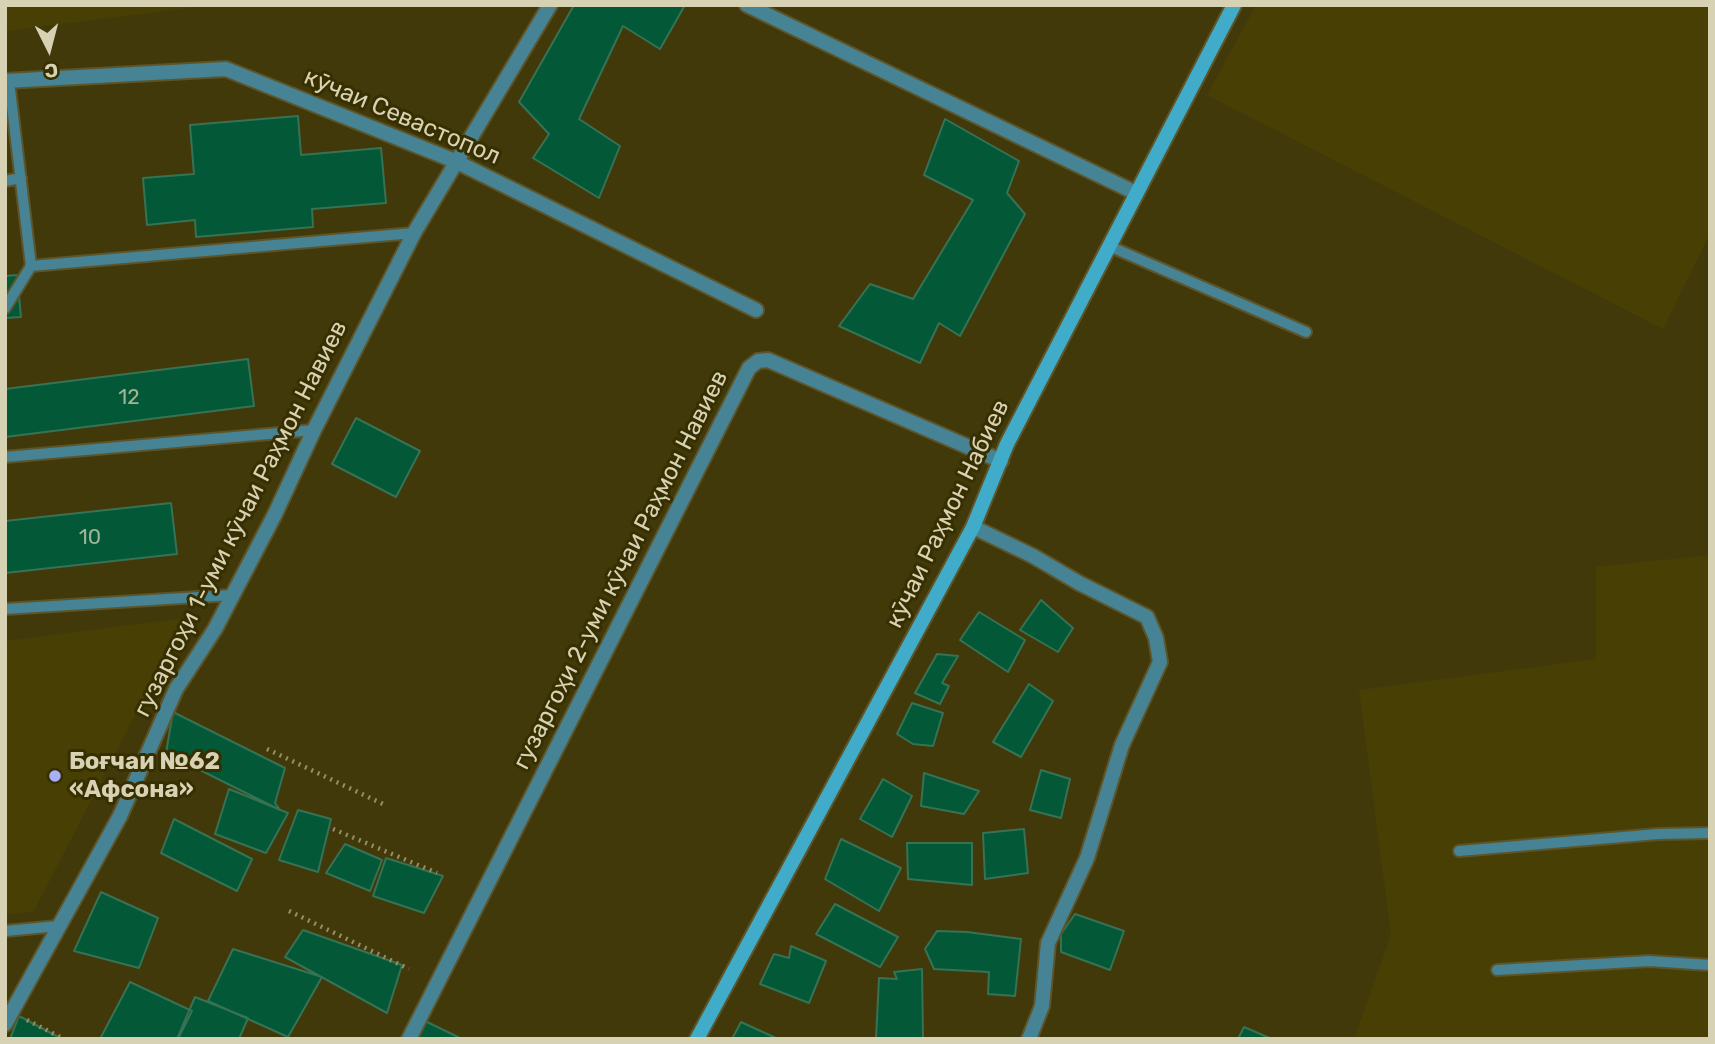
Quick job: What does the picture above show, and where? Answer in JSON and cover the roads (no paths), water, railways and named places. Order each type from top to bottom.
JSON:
[{"type":"main road","name":"кӯчаи Раҳмон Набиев","points":[[697,1039],[973,527],[1007,444],[1234,5]]},
{"type":"street","name":"гузаргоҳи 1-уми кӯчаи Раҳмон Навиев","points":[[5,1024],[120,816],[176,689],[215,629],[414,233],[550,5]]},
{"type":"street","points":[[747,5],[1136,193]]},
{"type":"street","name":"кӯчаи Севастопол","points":[[7,81],[226,69],[455,161],[756,310]]},
{"type":"street","name":"гузаргоҳи 2-уми кӯчаи Раҳмон Навиев","points":[[409,1039],[749,368],[758,360],[768,360],[1001,461]]},
{"type":"street","points":[[973,527],[1034,556],[1079,583],[1147,617],[1156,638],[1160,662],[1122,745],[1087,858],[1048,943],[1042,1006],[1029,1039]]},
{"type":"lane","points":[[5,308],[31,265],[22,178],[7,81]]},
{"type":"lane","points":[[5,180],[22,178]]},
{"type":"lane","points":[[31,265],[414,233]]},
{"type":"lane","points":[[1109,246],[1306,332]]},
{"type":"lane","points":[[5,457],[314,430]]},
{"type":"lane","points":[[5,609],[232,595]]},
{"type":"lane","points":[[1459,851],[1658,834],[1710,833]]},
{"type":"lane","points":[[5,931],[58,926]]},
{"type":"lane","points":[[1497,970],[1649,961],[1710,965]]},
{"type":"place","name":"Боғчаи №62 «Афсона»","points":[[55,776]]}]
